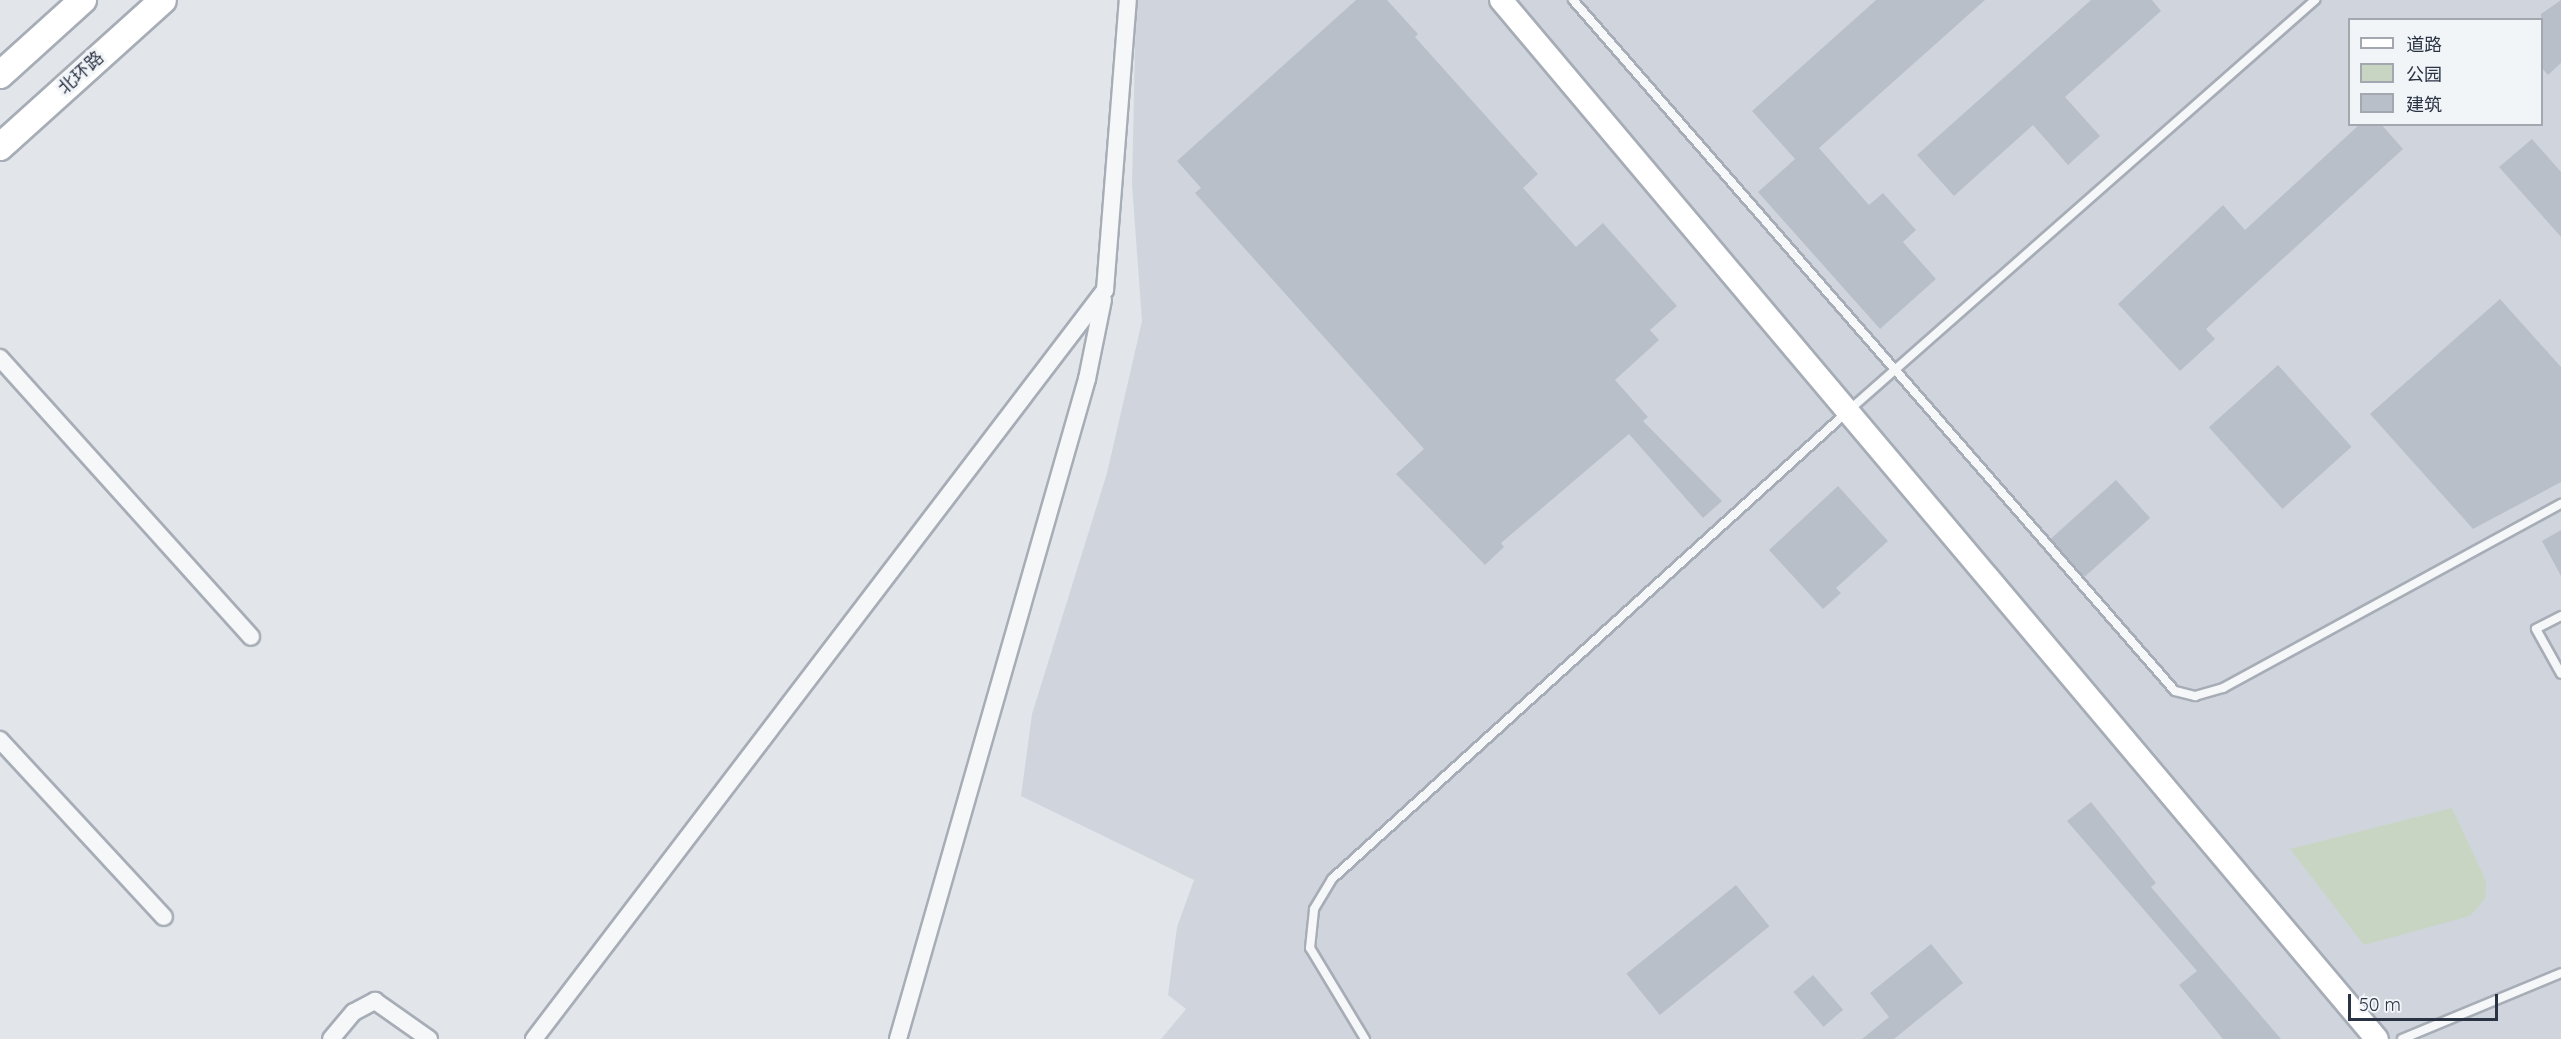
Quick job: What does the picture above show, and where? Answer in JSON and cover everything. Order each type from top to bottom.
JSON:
[{"type":"main road","points":[[0,75],[83,0]]},
{"type":"main road","name":"北环路","points":[[0,147],[163,0]]},
{"type":"street","points":[[898,1039],[1087,379],[1105,290],[1128,0]]},
{"type":"street","points":[[1501,0],[2377,1039]]},
{"type":"street","points":[[534,1039],[1105,290]]},
{"type":"street","points":[[0,358],[251,637]]},
{"type":"street","points":[[0,740],[164,917]]},
{"type":"street","points":[[331,1039],[354,1012],[375,1001],[429,1039]]},
{"type":"lane","points":[[1573,0],[2166,683],[2183,695],[2223,688],[2561,504]]},
{"type":"lane","points":[[1365,1039],[1310,948],[1314,909],[1332,879],[1847,412],[2315,0]]},
{"type":"lane","points":[[2561,615],[2536,629],[2561,674]]},
{"type":"lane","points":[[2402,1039],[2561,973]]},
{"type":"shaded area","points":[[1136,0],[2561,0],[2561,1039],[1161,1039],[1186,1009],[1168,995],[1177,927],[1194,880],[1021,796],[1032,714],[1107,473],[1142,321],[1132,185]]},
{"type":"green space","points":[[2452,808],[2486,881],[2485,899],[2470,916],[2364,945],[2290,849]]},
{"type":"building","points":[[1356,0],[1387,0],[1418,34],[1415,37],[1538,174],[1523,188],[1576,247],[1603,223],[1677,306],[1650,330],[1659,340],[1615,380],[1648,417],[1643,421],[1722,501],[1703,518],[1629,434],[1501,543],[1504,547],[1485,565],[1396,474],[1424,449],[1195,193],[1201,188],[1177,161]]},
{"type":"building","points":[[1876,0],[1985,0],[1819,148],[1869,205],[1883,193],[1916,230],[1903,242],[1936,279],[1880,329],[1758,192],[1795,159],[1752,111]]},
{"type":"building","points":[[2091,0],[2152,0],[2161,11],[2065,97],[2100,136],[2068,165],[2033,125],[1954,196],[1917,155]]},
{"type":"building","points":[[2561,0],[2561,63],[2548,75],[2543,69],[2543,18],[2541,14]]},
{"type":"building","points":[[2358,126],[2383,126],[2403,149],[2206,329],[2215,339],[2180,371],[2118,304],[2223,205],[2245,230]]},
{"type":"building","points":[[2532,139],[2561,172],[2561,237],[2499,167]]},
{"type":"building","points":[[2500,299],[2561,367],[2561,482],[2473,529],[2370,414]]},
{"type":"building","points":[[2278,365],[2352,447],[2282,509],[2209,427]]},
{"type":"building","points":[[2116,480],[2150,518],[2085,577],[2051,539]]},
{"type":"building","points":[[1838,486],[1888,541],[1836,588],[1841,593],[1823,609],[1769,550]]},
{"type":"building","points":[[2561,530],[2561,576],[2542,541]]},
{"type":"building","points":[[2091,802],[2156,883],[2151,887],[2281,1039],[2223,1039],[2179,985],[2197,971],[2067,821]]},
{"type":"building","points":[[1736,885],[1769,926],[1660,1015],[1626,974]]},
{"type":"building","points":[[1931,944],[1963,983],[1894,1039],[1862,1039],[1889,1017],[1870,993]]},
{"type":"building","points":[[1813,975],[1843,1010],[1824,1027],[1793,992]]}]
